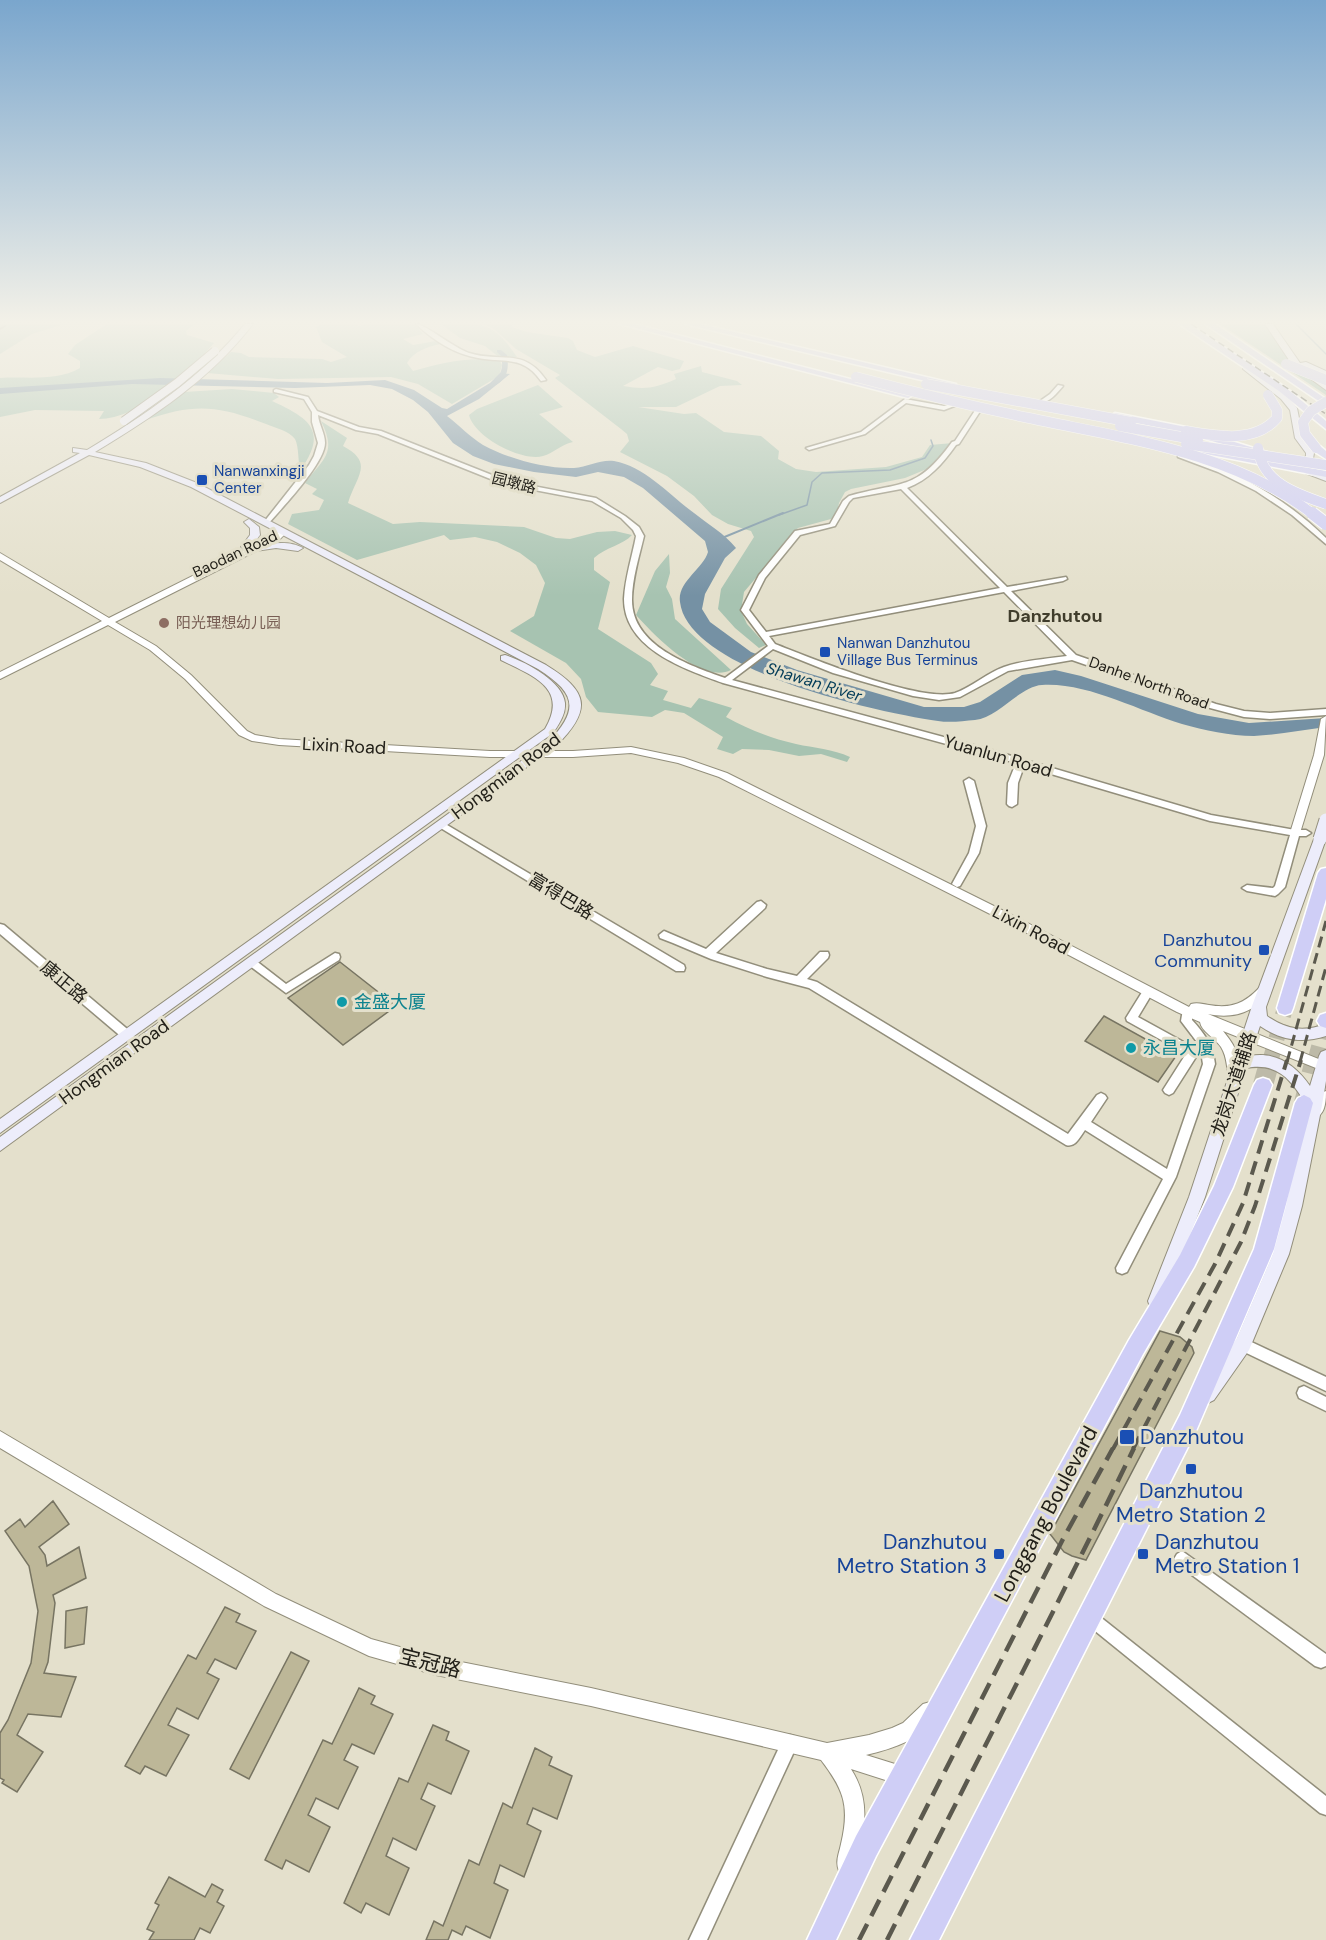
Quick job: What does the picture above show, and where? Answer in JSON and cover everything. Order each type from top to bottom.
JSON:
[{"type":"highway","points":[[999,415],[1186,453],[1304,467],[1326,467]]},
{"type":"highway","points":[[1012,415],[1145,443],[1237,470],[1305,507],[1326,524]]},
{"type":"highway","points":[[1029,421],[1033,415]]},
{"type":"highway","points":[[1041,415],[1140,436],[1326,467]]},
{"type":"highway","points":[[1063,415],[1232,445],[1326,457]]},
{"type":"highway","points":[[1086,415],[1190,432],[1228,435],[1250,434],[1268,428],[1277,415]]},
{"type":"highway","points":[[1107,415],[1182,429],[1326,476]]},
{"type":"highway","points":[[1287,415],[1258,448],[1262,466],[1282,484],[1326,504]]},
{"type":"highway","points":[[1307,415],[1303,425],[1305,437],[1326,457]]},
{"type":"highway","points":[[1312,415],[1326,426]]},
{"type":"highway","points":[[1285,1008],[1326,873]]},
{"type":"highway","name":"Longgang Boulevard","points":[[826,1929],[866,1846],[964,1664],[1136,1347],[1187,1261],[1223,1187],[1263,1085]]},
{"type":"highway","points":[[924,1940],[1188,1423],[1264,1249],[1314,1104]]},
{"type":"main road","points":[[0,492],[82,452],[133,415]]},
{"type":"main road","points":[[0,500],[147,415]]},
{"type":"main road","points":[[1295,415],[1299,438],[1310,453],[1304,467]]},
{"type":"main road","name":"Hongmian Road","points":[[0,1127],[520,754],[549,731],[559,718],[561,706],[559,696],[553,687],[531,672],[298,548],[277,534],[266,523],[169,474],[125,460],[82,452]]},
{"type":"main road","name":"Hongmian Road","points":[[0,1145],[539,754],[564,734],[577,711],[577,701],[565,682],[542,667],[154,474],[82,452]]},
{"type":"main road","points":[[249,522],[254,527],[255,535],[249,549]]},
{"type":"main road","points":[[249,549],[276,545],[298,548]]},
{"type":"main road","name":"龙岗大道辅路","points":[[1136,1347],[1197,1197],[1259,1006],[1326,820]]},
{"type":"main road","points":[[1259,1006],[1261,1019],[1275,1030],[1303,1036],[1326,1030]]},
{"type":"main road","points":[[1242,1063],[1266,1059],[1278,1064],[1292,1073],[1314,1104]]},
{"type":"main road","points":[[1188,1423],[1243,1344],[1281,1254],[1325,1061]]},
{"type":"street","points":[[266,523],[311,466],[320,450],[320,434],[314,423],[315,415]]},
{"type":"street","name":"Yuanlun Road","points":[[321,415],[358,429],[379,432],[505,483],[594,499],[623,518],[636,529],[640,536],[628,601],[630,619],[650,645],[692,669],[726,681],[1021,762],[1210,818],[1300,833]]},
{"type":"street","points":[[809,448],[863,433],[887,415]]},
{"type":"street","points":[[726,681],[771,646],[745,610],[762,578],[798,533],[833,525],[846,501],[851,497],[903,487],[918,480],[940,464],[975,415]]},
{"type":"street","points":[[1186,453],[1269,495],[1292,511],[1326,542]]},
{"type":"street","points":[[903,487],[1073,657]]},
{"type":"street","name":"Baodan Road","points":[[0,670],[106,620],[277,534]]},
{"type":"street","name":"Lixin Road","points":[[0,556],[170,661],[236,727],[252,738],[291,743],[520,754],[573,754],[611,750],[654,754],[723,775],[957,884],[1148,992],[1325,1061]]},
{"type":"street","points":[[763,636],[1063,579]]},
{"type":"street","name":"Baodan Road","points":[[0,676],[106,620]]},
{"type":"street","name":"Danhe North Road","points":[[771,646],[836,670],[916,694],[939,697],[957,695],[1006,669],[1073,657],[1213,706],[1244,714],[1270,716],[1326,712]]},
{"type":"street","points":[[1246,888],[1275,892],[1280,887],[1300,833],[1320,755],[1326,719]]},
{"type":"street","points":[[1012,804],[1013,783],[1021,762]]},
{"type":"street","points":[[957,884],[974,853],[981,826],[969,782]]},
{"type":"street","name":"Lixin Road","points":[[827,824],[1009,914],[1192,1011]]},
{"type":"street","name":"富得巴路","points":[[441,825],[680,968]]},
{"type":"street","points":[[709,953],[761,905]]},
{"type":"street","name":"康正路","points":[[0,928],[128,1036]]},
{"type":"street","points":[[664,935],[687,946],[768,973],[800,980],[839,1000],[1070,1141],[1101,1098]]},
{"type":"street","points":[[800,980],[824,955]]},
{"type":"street","points":[[251,963],[286,989],[335,957]]},
{"type":"street","points":[[1192,1011],[1232,1012],[1245,1008],[1265,989]]},
{"type":"street","points":[[1148,992],[1131,1018],[1185,1048],[1190,1058],[1169,1090]]},
{"type":"street","points":[[1192,1011],[1228,1046],[1235,1068],[1234,1085]]},
{"type":"street","points":[[1122,1268],[1170,1177],[1209,1064],[1209,1053],[1204,1041],[1186,1021],[1192,1011]]},
{"type":"street","points":[[1083,1123],[1170,1177]]},
{"type":"street","points":[[1243,1344],[1326,1384]]},
{"type":"street","points":[[1304,1393],[1326,1404]]},
{"type":"street","name":"宝冠路","points":[[0,1439],[270,1600],[369,1647],[436,1666],[591,1697],[790,1743],[904,1776]]},
{"type":"street","points":[[1182,1559],[1321,1660]]},
{"type":"street","points":[[1089,1616],[1326,1807]]},
{"type":"street","points":[[827,1752],[868,1746],[905,1731],[927,1715],[964,1664]]},
{"type":"street","points":[[698,1940],[790,1743]]},
{"type":"street","points":[[826,1929],[856,1822],[855,1797],[847,1776],[827,1752]]},
{"type":"green space","points":[[102,415],[121,415],[114,417],[99,419]]},
{"type":"green space","points":[[153,415],[165,415],[163,415],[146,420]]},
{"type":"green space","points":[[239,415],[298,415],[305,421],[314,436],[313,446],[300,471],[295,439],[282,430]]},
{"type":"green space","points":[[469,415],[540,415],[573,442],[543,456],[523,455],[489,439],[480,432]]},
{"type":"green space","points":[[602,415],[698,415],[724,432],[761,436],[779,451],[778,459],[796,469],[816,472],[886,467],[922,457],[930,445],[953,443],[934,466],[905,478],[851,489],[845,492],[837,513],[831,519],[798,528],[744,592],[741,611],[747,624],[766,645],[759,648],[735,628],[718,609],[721,589],[754,537],[751,531],[728,524],[712,515],[694,496],[667,476],[620,452],[629,441],[627,434]]},
{"type":"green space","points":[[321,421],[347,438],[343,446],[353,452],[361,464],[348,503],[393,524],[420,522],[524,527],[556,538],[570,539],[597,532],[615,531],[632,535],[594,558],[594,570],[610,582],[598,629],[651,663],[658,674],[650,685],[668,691],[663,700],[691,708],[699,698],[732,708],[726,717],[786,742],[844,754],[850,757],[847,762],[821,754],[799,756],[769,750],[742,749],[733,754],[717,749],[723,737],[684,713],[665,710],[652,717],[598,712],[586,697],[581,679],[566,663],[510,631],[534,616],[545,583],[536,565],[520,553],[497,542],[475,537],[450,540],[444,535],[357,560],[288,524],[292,514],[319,510],[324,500],[312,494],[317,489],[305,483],[323,461],[328,448],[326,432]]},
{"type":"green space","points":[[669,554],[670,573],[666,587],[672,599],[675,619],[731,670],[719,673],[706,671],[679,656],[636,615],[655,571]]},
{"type":"water","name":"Shawan River","points":[[430,415],[450,415],[447,416],[483,445],[516,459],[563,468],[614,461],[626,464],[647,475],[721,533],[736,548],[725,558],[705,594],[702,609],[710,622],[751,652],[797,670],[924,707],[964,707],[980,702],[1022,675],[1055,670],[1081,676],[1198,714],[1249,723],[1326,718],[1326,727],[1281,734],[1245,736],[1226,734],[1182,724],[1113,698],[1059,685],[1034,687],[984,718],[961,721],[943,722],[833,698],[750,668],[716,649],[691,627],[680,602],[680,595],[682,588],[708,552],[705,541],[643,488],[624,477],[598,472],[576,477],[494,464],[473,456],[453,443]]},
{"type":"building","name":"金盛大厦","points":[[340,962],[396,1006],[343,1045],[288,998]]},
{"type":"building","name":"永昌大厦","points":[[1104,1016],[1176,1056],[1158,1082],[1085,1041]]},
{"type":"building","name":"Danzhutou","points":[[1160,1331],[1180,1337],[1192,1347],[1194,1353],[1086,1560],[1072,1556],[1064,1552],[1050,1534]]},
{"type":"building","points":[[53,1501],[69,1524],[39,1547],[45,1555],[47,1566],[79,1547],[86,1578],[53,1595],[55,1603],[48,1662],[44,1673],[76,1677],[61,1717],[28,1714],[17,1735],[43,1752],[17,1792],[2,1783],[4,1780],[0,1778],[0,1733],[8,1720],[31,1663],[38,1611],[29,1566],[5,1531],[20,1519],[25,1527]]},
{"type":"building","points":[[87,1607],[84,1644],[65,1648],[66,1611]]},
{"type":"building","points":[[225,1607],[240,1614],[236,1622],[256,1631],[236,1669],[215,1659],[207,1673],[219,1679],[198,1719],[177,1708],[168,1725],[189,1735],[166,1776],[145,1766],[140,1774],[125,1766],[188,1655],[196,1659]]},
{"type":"building","points":[[291,1652],[309,1661],[249,1779],[230,1769]]},
{"type":"building","points":[[359,1688],[375,1696],[371,1704],[393,1714],[374,1754],[352,1744],[344,1760],[358,1767],[338,1809],[316,1798],[308,1815],[330,1827],[309,1872],[286,1860],[282,1869],[265,1860],[323,1740],[332,1744]]},
{"type":"building","points":[[433,1725],[449,1732],[446,1740],[469,1751],[451,1794],[428,1783],[421,1799],[435,1806],[416,1850],[393,1838],[386,1856],[409,1868],[389,1915],[366,1903],[361,1913],[344,1903],[399,1778],[408,1782]]},
{"type":"building","points":[[535,1748],[552,1757],[549,1765],[572,1776],[557,1819],[533,1808],[527,1824],[541,1831],[524,1877],[500,1865],[494,1883],[508,1890],[490,1938],[466,1926],[462,1935],[452,1930],[448,1940],[426,1940],[434,1921],[443,1926],[469,1860],[479,1865],[503,1803],[512,1808]]},
{"type":"building","points":[[169,1877],[205,1897],[212,1884],[223,1890],[217,1902],[224,1906],[210,1933],[200,1928],[194,1940],[149,1940],[154,1932],[147,1929],[159,1905],[155,1903]]},
{"type":"waterway","points":[[779,515],[807,505],[812,482],[822,473],[890,470],[925,458],[933,446],[931,440]]},
{"type":"waterway","points":[[722,538],[783,513]]},
{"type":"tunnel","points":[[1270,1062],[1285,1008]]},
{"type":"tunnel","points":[[1315,1062],[1326,1021]]},
{"type":"tunnel","points":[[1263,1085],[1270,1060]]},
{"type":"tunnel","points":[[1304,1103],[1315,1060]]},
{"type":"railway","points":[[1287,1062],[1326,921]]},
{"type":"railway","points":[[1300,1062],[1326,967]]},
{"type":"railway","points":[[1113,1449],[1215,1264],[1243,1203],[1287,1060]]},
{"type":"railway","points":[[1133,1449],[1241,1242],[1255,1206],[1301,1060]]},
{"type":"railway","points":[[859,1940],[1063,1539],[1113,1448]]},
{"type":"railway","points":[[887,1940],[1134,1448]]},
{"type":"place","name":"Nanwanxingji Center","points":[[202,480]]},
{"type":"place","name":"阳光理想幼儿园","points":[[164,623]]},
{"type":"place","name":"Nanwan Danzhutou Village Bus Terminus","points":[[825,652]]},
{"type":"place","name":"Danzhutou Community","points":[[1264,950]]},
{"type":"place","name":"金盛大厦","points":[[342,1002]]},
{"type":"place","name":"永昌大厦","points":[[1131,1048]]},
{"type":"place","name":"Danzhutou","points":[[1127,1437]]},
{"type":"place","name":"Danzhutou Metro Station 2","points":[[1191,1469]]},
{"type":"place","name":"Danzhutou Metro Station 3","points":[[999,1554]]},
{"type":"place","name":"Danzhutou Metro Station 1","points":[[1143,1554]]},
{"type":"district","name":"Danzhutou","points":[[1055,616]]}]
